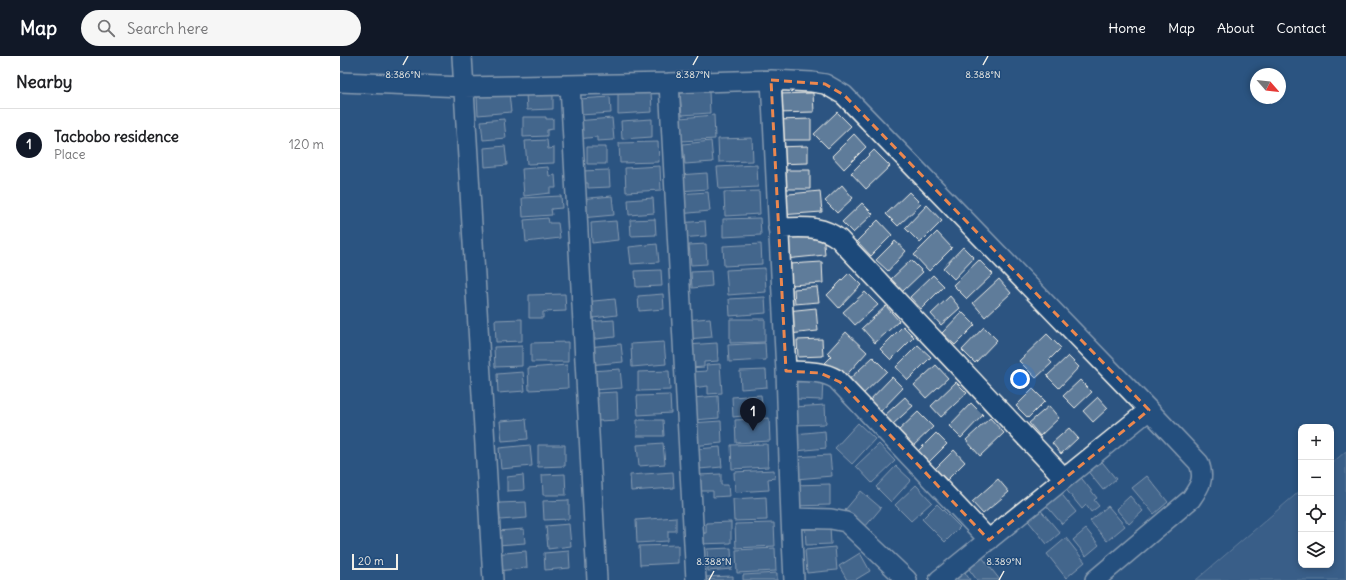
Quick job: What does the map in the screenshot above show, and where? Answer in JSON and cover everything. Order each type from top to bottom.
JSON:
[{"type":"street","points":[[462,56],[493,580]]},
{"type":"street","points":[[340,82],[464,87],[771,80],[825,84],[844,95],[1199,463],[1202,472],[1201,481],[1198,489],[1191,499],[1095,580]]},
{"type":"street","points":[[771,80],[786,371],[794,580]]},
{"type":"street","points":[[669,83],[696,580]]},
{"type":"street","points":[[570,85],[597,580]]},
{"type":"street","points":[[778,228],[816,228],[832,233],[839,239],[1064,478]]},
{"type":"street","points":[[786,371],[820,372],[836,379],[989,540]]},
{"type":"street","points":[[939,580],[1149,410]]},
{"type":"street","points":[[791,518],[831,518],[846,522],[907,580]]},
{"type":"highlighted area","points":[[771,80],[825,84],[844,95],[1149,410],[989,540],[840,382],[820,373],[786,371]]},
{"type":"shaded area","points":[[1346,451],[1346,580],[1196,580],[1298,493],[1298,568],[1334,568],[1334,461]]},
{"type":"building","points":[[651,91],[652,112],[618,114],[618,93]]},
{"type":"building","points":[[709,91],[710,113],[682,115],[680,93]]},
{"type":"building","points":[[553,92],[553,109],[527,110],[526,93]]},
{"type":"building","points":[[509,93],[511,112],[478,115],[477,96]]},
{"type":"building","points":[[813,93],[814,112],[777,113],[776,94]]},
{"type":"building","points":[[610,97],[611,113],[580,115],[579,99]]},
{"type":"building","points":[[837,112],[851,126],[828,148],[814,134]]},
{"type":"building","points":[[714,115],[715,139],[681,141],[680,118]]},
{"type":"building","points":[[523,117],[546,117],[546,119],[553,119],[553,129],[547,130],[547,136],[523,137]]},
{"type":"building","points":[[612,118],[614,140],[597,141],[597,137],[577,139],[576,121]]},
{"type":"building","points":[[504,119],[506,138],[483,140],[481,121]]},
{"type":"building","points":[[652,119],[652,137],[622,139],[621,121]]},
{"type":"building","points":[[811,119],[811,140],[775,140],[775,120]]},
{"type":"building","points":[[854,134],[866,147],[844,169],[832,156]]},
{"type":"building","points":[[752,138],[753,161],[719,162],[718,139]]},
{"type":"building","points":[[547,140],[548,149],[554,148],[554,163],[527,164],[525,141]]},
{"type":"building","points":[[711,141],[713,162],[685,164],[683,144]]},
{"type":"building","points":[[658,142],[659,162],[620,163],[619,143]]},
{"type":"building","points":[[505,146],[507,165],[485,167],[484,148]]},
{"type":"building","points":[[808,146],[808,163],[776,164],[775,147]]},
{"type":"building","points":[[587,147],[606,147],[606,164],[587,164]]},
{"type":"building","points":[[874,150],[890,166],[866,189],[851,173]]},
{"type":"building","points":[[757,165],[758,187],[719,189],[717,167]]},
{"type":"building","points":[[660,166],[661,190],[626,192],[625,168]]},
{"type":"building","points":[[548,167],[549,176],[555,175],[556,188],[550,188],[550,193],[524,196],[522,169]]},
{"type":"building","points":[[609,170],[610,187],[588,188],[588,183],[580,183],[580,171]]},
{"type":"building","points":[[777,170],[810,170],[810,189],[777,189]]},
{"type":"building","points":[[707,173],[708,189],[679,191],[678,175]]},
{"type":"building","points":[[842,185],[853,198],[837,213],[825,201]]},
{"type":"building","points":[[759,191],[760,214],[725,216],[724,192]]},
{"type":"building","points":[[820,191],[822,212],[780,215],[779,195]]},
{"type":"building","points":[[708,192],[710,211],[679,214],[678,194]]},
{"type":"building","points":[[909,192],[921,204],[898,226],[886,214]]},
{"type":"building","points":[[561,196],[562,208],[551,209],[552,215],[523,217],[522,198]]},
{"type":"building","points":[[612,196],[614,215],[581,218],[579,199]]},
{"type":"building","points":[[653,198],[654,213],[629,215],[628,200]]},
{"type":"building","points":[[862,203],[873,214],[853,233],[842,222]]},
{"type":"building","points":[[927,205],[942,221],[920,243],[905,228]]},
{"type":"building","points":[[548,218],[549,223],[558,223],[560,238],[526,242],[524,220]]},
{"type":"building","points":[[760,218],[761,235],[723,237],[723,219]]},
{"type":"building","points":[[655,219],[656,235],[631,236],[630,220]]},
{"type":"building","points":[[878,220],[892,235],[871,256],[857,241]]},
{"type":"building","points":[[616,221],[618,240],[592,243],[591,223]]},
{"type":"building","points":[[705,221],[706,236],[679,238],[678,223]]},
{"type":"building","points":[[937,232],[952,248],[929,271],[914,255]]},
{"type":"building","points":[[823,234],[825,255],[785,259],[783,238]]},
{"type":"building","points":[[895,241],[906,251],[888,271],[876,260]]},
{"type":"building","points":[[657,244],[659,262],[631,264],[629,247]]},
{"type":"building","points":[[706,244],[707,264],[691,265],[689,245]]},
{"type":"building","points":[[761,244],[762,264],[724,266],[723,246]]},
{"type":"building","points":[[963,247],[974,258],[954,279],[943,268]]},
{"type":"building","points":[[911,260],[923,272],[902,292],[890,280]]},
{"type":"building","points":[[979,260],[993,274],[967,299],[953,285]]},
{"type":"building","points":[[822,262],[823,283],[790,285],[789,264]]},
{"type":"building","points":[[765,268],[766,292],[728,295],[726,270]]},
{"type":"building","points":[[661,270],[662,286],[636,287],[635,271]]},
{"type":"building","points":[[711,271],[712,286],[692,288],[691,272]]},
{"type":"building","points":[[849,273],[861,285],[839,308],[827,295]]},
{"type":"building","points":[[933,275],[944,286],[921,309],[910,297]]},
{"type":"building","points":[[999,279],[1011,293],[985,317],[973,303]]},
{"type":"building","points":[[817,287],[819,302],[795,304],[794,289]]},
{"type":"building","points":[[865,292],[878,305],[855,325],[843,312]]},
{"type":"building","points":[[565,294],[566,311],[543,312],[543,318],[529,318],[529,295]]},
{"type":"building","points":[[663,294],[664,309],[639,311],[638,296]]},
{"type":"building","points":[[950,296],[960,308],[941,325],[931,314]]},
{"type":"building","points":[[765,297],[766,313],[730,316],[729,299]]},
{"type":"building","points":[[615,299],[617,315],[585,319],[583,302]]},
{"type":"building","points":[[886,306],[899,321],[875,343],[862,328]]},
{"type":"building","points":[[816,308],[818,331],[789,334],[787,311]]},
{"type":"building","points":[[962,312],[975,325],[955,345],[942,333]]},
{"type":"building","points":[[710,318],[712,337],[687,339],[686,320]]},
{"type":"building","points":[[522,319],[522,341],[496,342],[495,320]]},
{"type":"building","points":[[730,319],[765,319],[765,342],[730,343]]},
{"type":"building","points":[[614,320],[615,337],[586,340],[584,322]]},
{"type":"building","points":[[903,326],[914,337],[891,360],[880,349]]},
{"type":"building","points":[[984,327],[997,340],[975,363],[962,350]]},
{"type":"building","points":[[846,332],[867,352],[842,380],[825,363],[831,357],[827,353]]},
{"type":"building","points":[[1047,334],[1061,348],[1049,360],[1052,363],[1036,378],[1019,361]]},
{"type":"building","points":[[822,339],[823,356],[798,357],[797,340]]},
{"type":"building","points":[[568,342],[568,362],[531,362],[531,343]]},
{"type":"building","points":[[664,342],[666,364],[632,367],[631,344]]},
{"type":"building","points":[[717,343],[718,361],[704,362],[704,367],[689,368],[687,345]]},
{"type":"building","points":[[765,343],[766,360],[729,362],[728,345]]},
{"type":"building","points":[[621,344],[623,362],[588,365],[587,347]]},
{"type":"building","points":[[918,345],[931,357],[908,380],[896,367]]},
{"type":"building","points":[[522,346],[522,366],[495,367],[494,347]]},
{"type":"building","points":[[1068,356],[1079,367],[1059,388],[1047,376]]},
{"type":"building","points":[[873,357],[887,371],[859,398],[845,383]]},
{"type":"building","points":[[720,364],[722,393],[708,394],[708,386],[692,388],[691,372],[707,371],[706,365]]},
{"type":"building","points":[[567,365],[568,388],[529,390],[528,368]]},
{"type":"building","points":[[936,365],[948,378],[926,398],[914,385]]},
{"type":"building","points":[[620,369],[622,388],[593,390],[591,371]]},
{"type":"building","points":[[766,370],[767,387],[741,389],[740,371]]},
{"type":"building","points":[[669,371],[670,390],[638,391],[638,372]]},
{"type":"building","points":[[523,372],[525,391],[498,393],[497,374]]},
{"type":"building","points":[[892,377],[903,388],[877,415],[866,404]]},
{"type":"building","points":[[796,380],[823,380],[822,400],[796,399]]},
{"type":"building","points":[[1080,380],[1092,392],[1075,408],[1063,396]]},
{"type":"building","points":[[956,382],[967,393],[941,417],[931,406]]},
{"type":"building","points":[[1033,389],[1045,401],[1028,418],[1016,406]]},
{"type":"building","points":[[617,392],[618,420],[598,421],[598,416],[590,416],[590,401],[598,400],[597,393]]},
{"type":"building","points":[[670,395],[671,413],[638,415],[637,396]]},
{"type":"building","points":[[761,395],[763,414],[733,417],[732,397]]},
{"type":"building","points":[[718,396],[719,418],[694,420],[692,398]]},
{"type":"building","points":[[905,397],[913,406],[892,425],[884,416]]},
{"type":"building","points":[[1098,397],[1108,408],[1093,422],[1083,411]]},
{"type":"building","points":[[971,403],[983,415],[961,438],[949,426]]},
{"type":"building","points":[[825,405],[826,424],[795,425],[794,407]]},
{"type":"building","points":[[1049,406],[1059,418],[1040,436],[1029,423]]},
{"type":"building","points":[[918,412],[933,427],[911,448],[896,433]]},
{"type":"building","points":[[769,418],[770,441],[736,443],[735,420]]},
{"type":"building","points":[[990,418],[1004,433],[980,456],[966,440]]},
{"type":"building","points":[[526,419],[528,439],[502,441],[500,421]]},
{"type":"building","points":[[637,420],[663,420],[664,436],[637,436]]},
{"type":"building","points":[[721,421],[722,443],[692,446],[691,423]]},
{"type":"building","points":[[858,423],[875,439],[852,464],[835,448]]},
{"type":"building","points":[[1069,428],[1078,438],[1061,454],[1052,443]]},
{"type":"building","points":[[825,431],[826,448],[796,451],[795,434]]},
{"type":"building","points":[[936,433],[947,444],[927,464],[916,453]]},
{"type":"building","points":[[663,443],[665,464],[639,466],[637,445]]},
{"type":"building","points":[[767,444],[768,467],[732,469],[731,445]]},
{"type":"building","points":[[879,444],[895,461],[872,483],[856,466]]},
{"type":"building","points":[[530,445],[532,466],[501,469],[499,448]]},
{"type":"building","points":[[538,445],[565,445],[565,466],[538,467]]},
{"type":"building","points":[[720,447],[722,467],[699,469],[698,449]]},
{"type":"building","points":[[954,450],[965,462],[947,480],[935,469]]},
{"type":"building","points":[[830,455],[832,476],[796,479],[794,457]]},
{"type":"building","points":[[1099,458],[1116,479],[1103,490],[1086,469]]},
{"type":"building","points":[[896,466],[911,480],[891,502],[876,487]]},
{"type":"building","points":[[774,470],[775,478],[768,479],[769,490],[735,492],[734,472]]},
{"type":"building","points":[[673,472],[674,488],[631,491],[630,475]]},
{"type":"building","points":[[565,474],[566,495],[543,495],[542,475]]},
{"type":"building","points":[[721,474],[721,485],[728,485],[729,496],[713,497],[713,491],[694,491],[699,475]]},
{"type":"building","points":[[523,475],[524,490],[507,491],[507,477]]},
{"type":"building","points":[[1079,475],[1097,498],[1094,500],[1099,506],[1091,512],[1086,505],[1082,509],[1064,487]]},
{"type":"building","points":[[1147,476],[1168,502],[1154,514],[1132,488]]},
{"type":"building","points":[[998,479],[1009,492],[983,514],[972,502]]},
{"type":"building","points":[[830,484],[830,505],[794,506],[794,485]]},
{"type":"building","points":[[916,485],[932,502],[911,521],[895,505]]},
{"type":"building","points":[[861,491],[881,508],[865,527],[845,510]]},
{"type":"building","points":[[1059,491],[1076,512],[1062,524],[1044,503]]},
{"type":"building","points":[[1130,496],[1143,511],[1129,524],[1116,509]]},
{"type":"building","points":[[766,497],[767,520],[734,521],[733,499]]},
{"type":"building","points":[[569,500],[569,519],[544,520],[543,501]]},
{"type":"building","points":[[526,502],[527,518],[500,520],[499,503]]},
{"type":"building","points":[[937,504],[960,527],[945,542],[922,519]]},
{"type":"building","points":[[1108,506],[1125,526],[1107,541],[1090,521]]},
{"type":"building","points":[[1038,507],[1060,533],[1047,544],[1025,517]]},
{"type":"building","points":[[676,517],[676,531],[668,531],[668,541],[637,543],[636,520]]},
{"type":"building","points":[[731,522],[731,543],[697,544],[697,533],[706,533],[706,523]]},
{"type":"building","points":[[774,523],[775,546],[736,548],[735,524]]},
{"type":"building","points":[[569,524],[571,546],[548,549],[546,526]]},
{"type":"building","points":[[830,526],[831,544],[806,545],[805,527]]},
{"type":"building","points":[[524,529],[525,543],[498,545],[497,531]]},
{"type":"building","points":[[1086,529],[1099,545],[1086,556],[1073,540]]},
{"type":"building","points":[[1066,538],[1085,562],[1066,578],[1047,554]]},
{"type":"building","points":[[678,545],[678,563],[640,565],[639,546]]},
{"type":"building","points":[[835,547],[837,570],[807,573],[805,550]]},
{"type":"building","points":[[731,548],[732,569],[708,571],[707,549]]},
{"type":"building","points":[[775,548],[776,571],[737,573],[736,550]]},
{"type":"building","points":[[526,551],[527,568],[497,571],[495,554]]},
{"type":"building","points":[[569,551],[570,568],[545,570],[544,553]]},
{"type":"building","points":[[860,553],[870,571],[855,580],[847,580],[839,566]]},
{"type":"building","points":[[982,557],[1000,580],[977,580],[968,568]]},
{"type":"building","points":[[962,568],[970,580],[946,580]]},
{"type":"building","points":[[777,573],[777,580],[743,580],[743,575]]},
{"type":"building","points":[[733,576],[733,580],[707,580],[706,577]]},
{"type":"place","name":"Tacbobo residence","points":[[753,431]]}]
